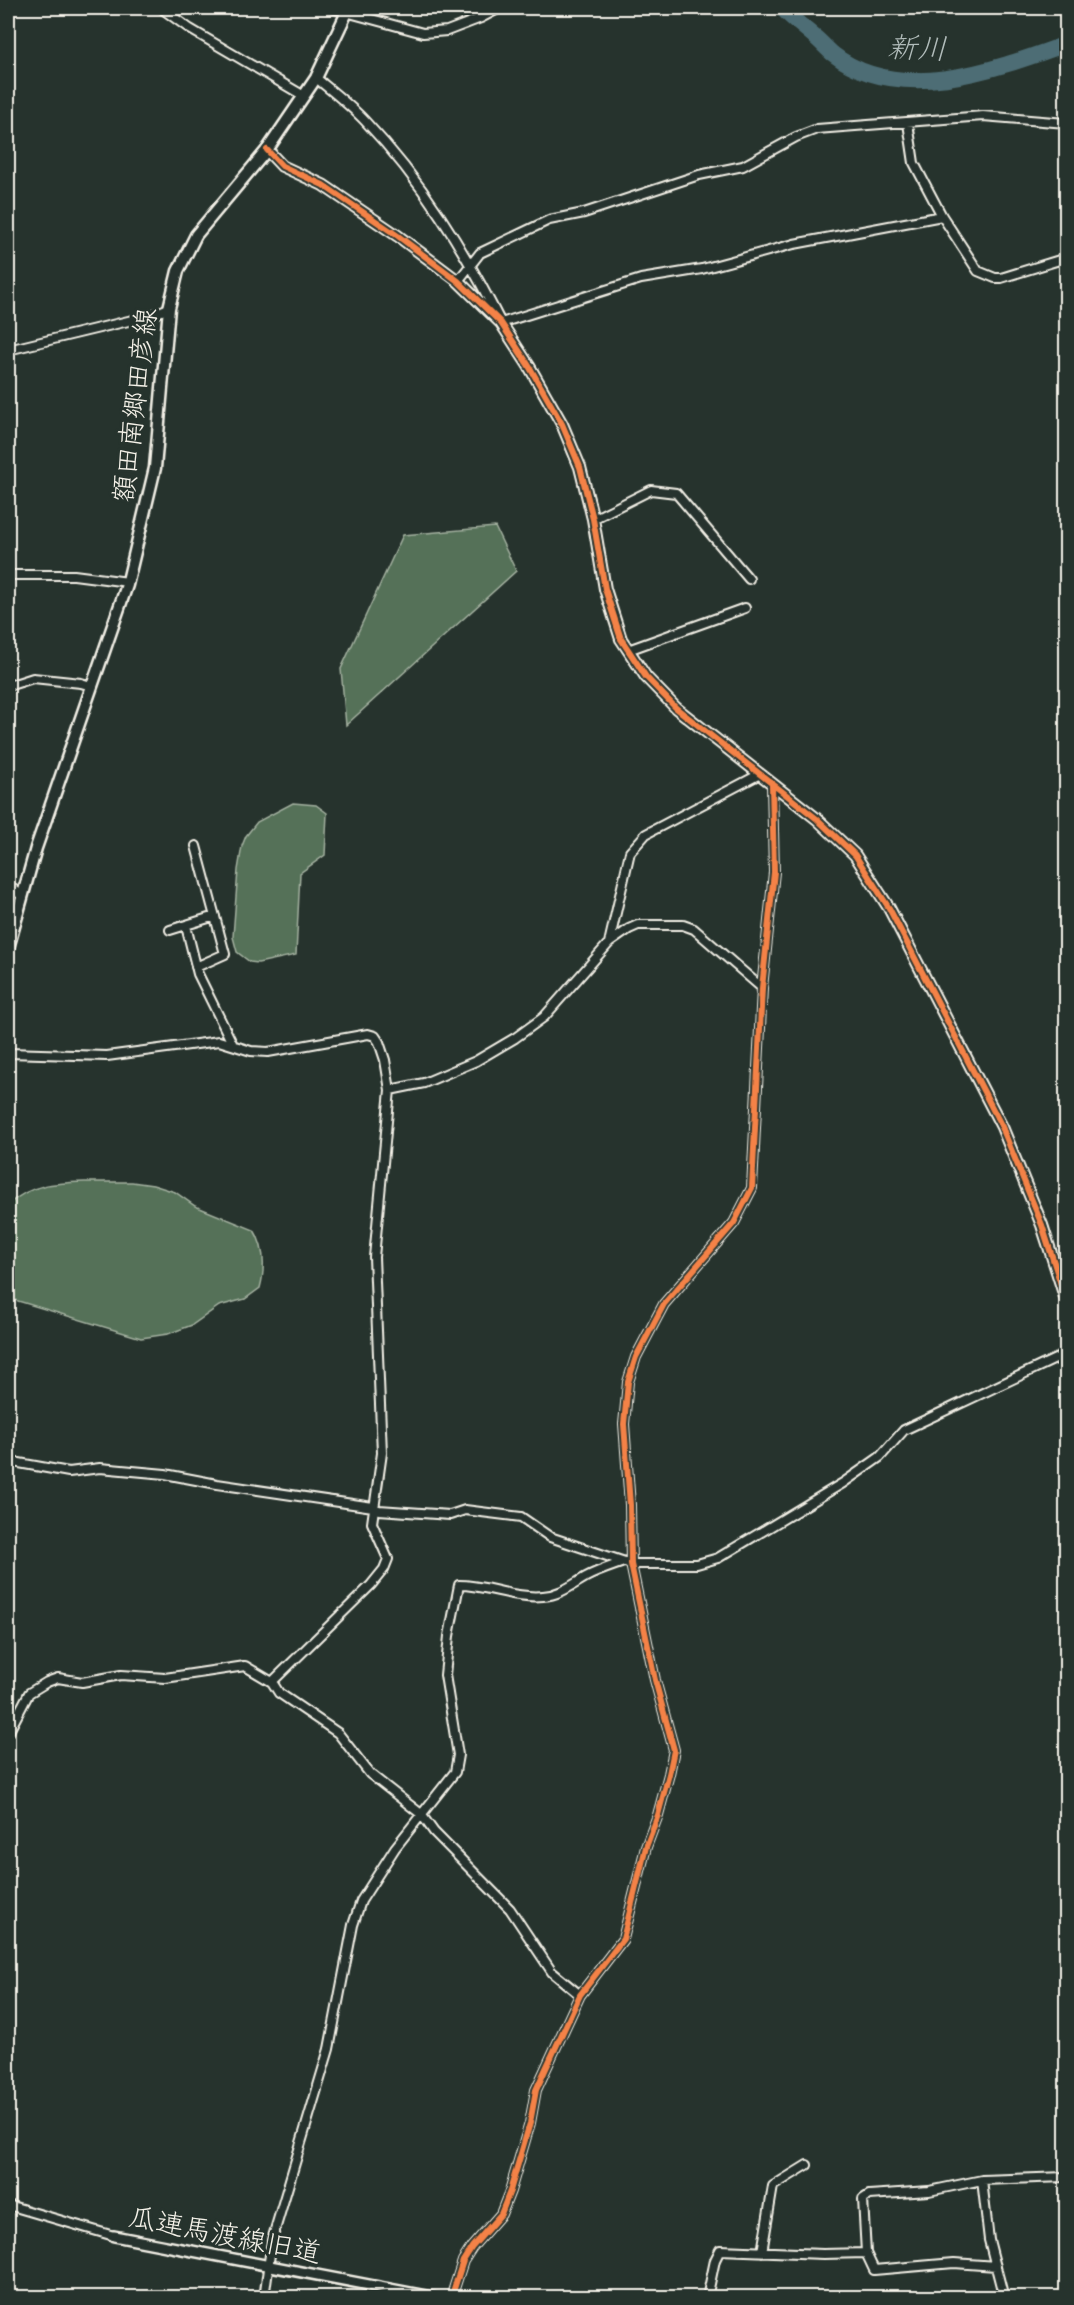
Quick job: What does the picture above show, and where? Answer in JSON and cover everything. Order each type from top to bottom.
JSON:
[{"type":"main road","name":"額田南郷田彦線","points":[[8,948],[36,848],[90,686],[128,582],[155,468],[169,308],[178,271],[196,235],[267,150],[316,78],[349,9]]},
{"type":"street","points":[[161,8],[190,29],[304,96]]},
{"type":"street","points":[[331,8],[349,9],[423,33],[447,31],[500,8]]},
{"type":"street","points":[[316,78],[364,119],[438,210],[472,264],[501,323],[562,424],[580,467],[593,519],[605,589],[621,639],[645,677],[676,708],[817,819],[855,855],[890,908],[1002,1127],[1042,1225],[1066,1300]]},
{"type":"street","points":[[458,281],[480,253],[549,220],[584,213],[699,175],[743,165],[796,137],[817,129],[983,116],[1066,123]]},
{"type":"street","points":[[908,123],[914,163],[942,216],[978,271],[1001,278],[1066,258]]},
{"type":"street","points":[[267,150],[282,166],[323,185],[398,236],[458,281],[501,323]]},
{"type":"street","points":[[501,323],[641,279],[702,269],[794,244],[942,216]]},
{"type":"street","points":[[8,351],[149,316],[169,308]]},
{"type":"street","points":[[593,519],[651,490],[676,493],[749,579]]},
{"type":"street","points":[[8,575],[74,575],[128,582]]},
{"type":"street","points":[[628,650],[746,609]]},
{"type":"street","points":[[8,686],[33,678],[90,686]]},
{"type":"street","points":[[609,943],[630,852],[646,834],[760,774]]},
{"type":"street","points":[[451,2298],[463,2261],[472,2247],[501,2214],[530,2123],[536,2090],[580,1995],[623,1939],[646,1846],[658,1815],[674,1750],[654,1680],[631,1564],[630,1505],[624,1424],[628,1382],[636,1357],[664,1304],[734,1223],[752,1188],[762,988],[774,872],[772,785]]},
{"type":"street","points":[[196,846],[225,954],[196,967]]},
{"type":"street","points":[[8,885],[22,896]]},
{"type":"street","points":[[170,930],[215,916]]},
{"type":"street","points":[[390,1090],[424,1083],[476,1060],[515,1038],[544,1017],[609,943],[638,925],[683,925],[694,929],[762,988]]},
{"type":"street","points":[[186,926],[196,967],[232,1043]]},
{"type":"street","points":[[8,1053],[107,1056],[219,1041],[232,1043],[251,1051],[268,1052],[358,1036],[375,1036],[379,1042],[385,1060],[390,1090],[374,1257],[382,1454],[372,1523],[388,1559],[384,1569],[371,1585],[272,1682]]},
{"type":"street","points":[[19,1463],[69,1472],[100,1468],[165,1474],[373,1507],[379,1510],[450,1515],[465,1509],[521,1517],[550,1537],[621,1563],[698,1564],[718,1558],[843,1483],[880,1456],[904,1430],[1066,1354]]},
{"type":"street","points":[[264,2298],[272,2240],[329,2049],[353,1925],[361,1901],[378,1872],[455,1772],[458,1755],[445,1675],[448,1636],[459,1585],[474,1585],[509,1594],[543,1596],[564,1591],[587,1577],[621,1563]]},
{"type":"street","points":[[8,1733],[29,1693],[58,1678],[82,1682],[121,1675],[165,1678],[245,1666],[272,1682],[279,1693],[338,1733],[370,1774],[421,1814],[434,1832],[510,1909],[552,1972],[580,1995]]},
{"type":"street","points":[[762,2252],[773,2186],[807,2164]]},
{"type":"street","points":[[996,2266],[954,2263],[874,2270],[866,2253],[862,2199],[869,2195],[929,2192],[982,2180],[1066,2177]]},
{"type":"street","points":[[982,2180],[989,2240],[1004,2298]]},
{"type":"street","name":"瓜連馬渡線旧道","points":[[8,2205],[114,2236],[437,2298]]},
{"type":"street","points":[[707,2298],[715,2260],[720,2250],[823,2254],[866,2253]]},
{"type":"green space","points":[[495,527],[516,571],[346,725],[341,669],[403,535]]},
{"type":"green space","points":[[293,803],[316,805],[327,813],[325,855],[300,873],[296,955],[258,963],[250,962],[237,952],[233,937],[242,846],[246,836],[257,822]]},
{"type":"green space","points":[[88,1182],[132,1182],[153,1185],[175,1192],[195,1206],[254,1230],[263,1259],[260,1288],[245,1299],[219,1306],[192,1325],[168,1334],[141,1338],[8,1298],[8,1205],[35,1188]]},
{"type":"waterway","name":"新川","points":[[782,8],[833,54],[859,70],[888,78],[918,80],[948,78],[979,72],[1066,44]]},
{"type":"cycle path","points":[[267,150],[282,166],[323,185],[398,236],[458,281],[501,323],[562,424],[580,467],[593,519],[605,589],[621,639],[646,677],[676,708],[817,819],[855,855],[889,908],[1002,1127],[1042,1225],[1066,1300]]},
{"type":"cycle path","points":[[451,2298],[463,2261],[472,2247],[501,2214],[530,2123],[536,2090],[580,1995],[623,1939],[646,1847],[658,1815],[669,1774],[674,1750],[655,1680],[631,1564],[630,1505],[624,1424],[628,1382],[636,1357],[664,1304],[734,1223],[752,1188],[762,988],[774,872],[772,785]]}]
